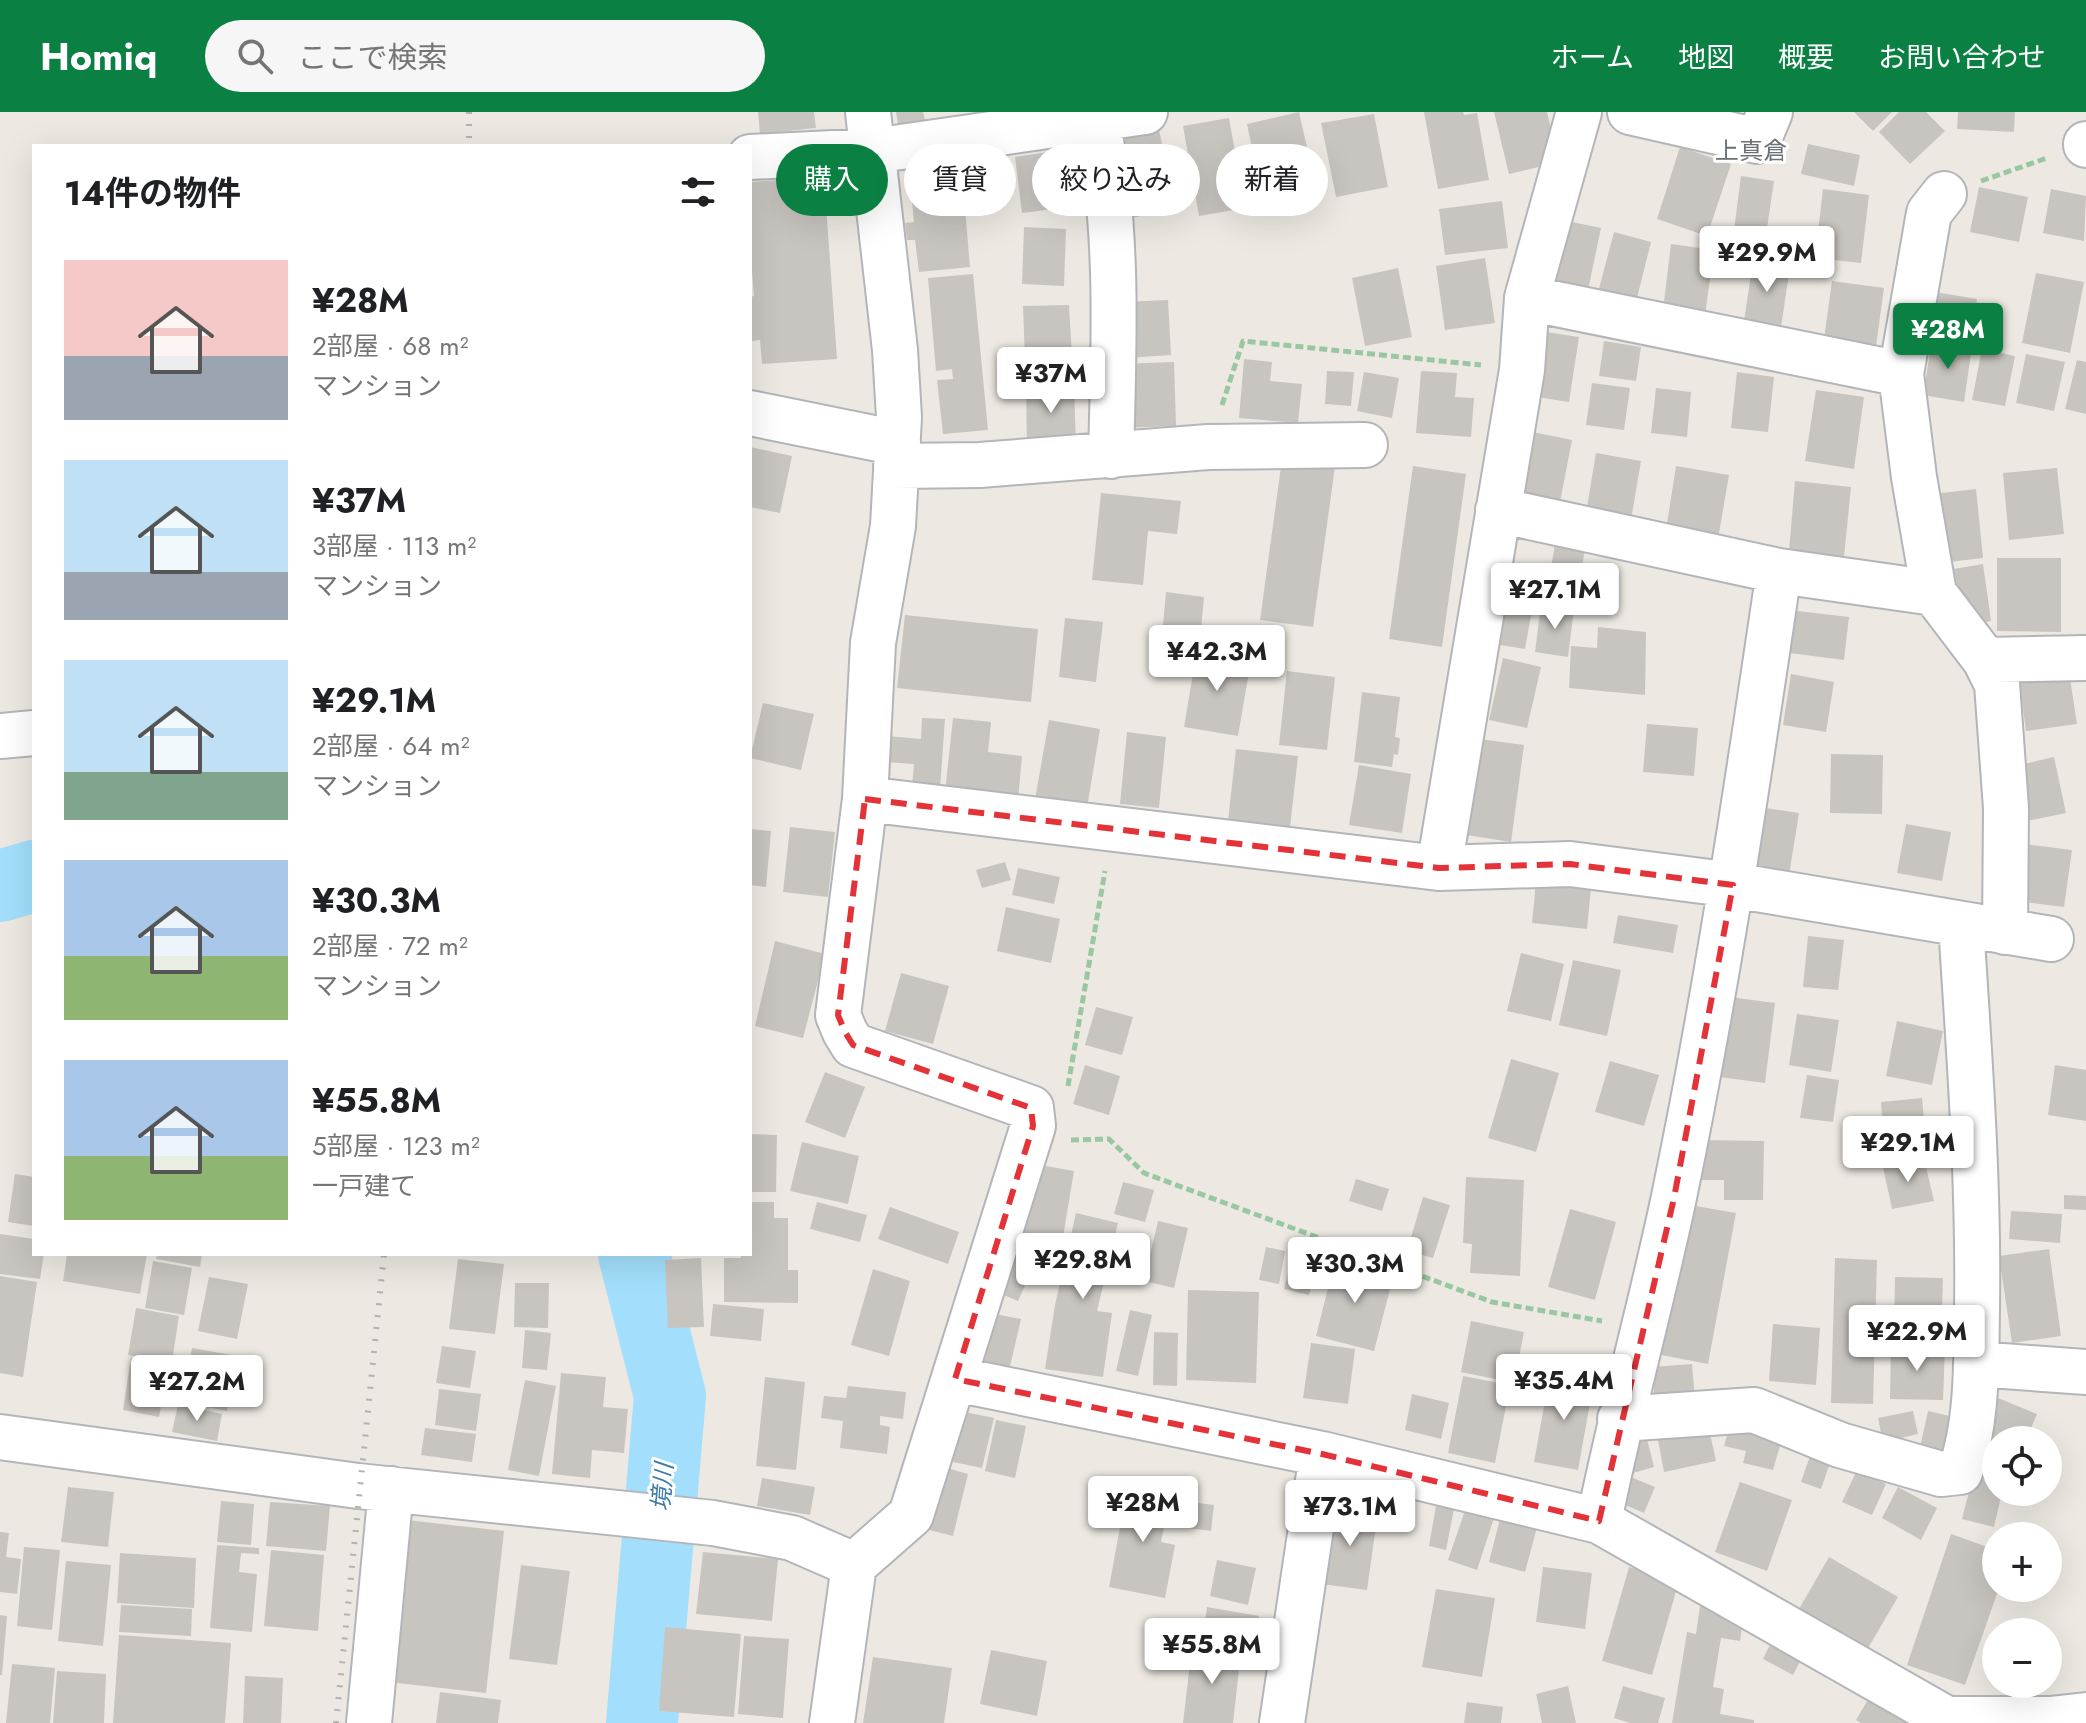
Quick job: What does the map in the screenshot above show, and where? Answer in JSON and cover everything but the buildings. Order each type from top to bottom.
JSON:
[{"type":"street","points":[[752,157],[871,131],[1097,119],[1145,112]]},
{"type":"street","points":[[1439,868],[1522,370],[1527,298],[1579,112]]},
{"type":"street","points":[[1630,112],[1758,141],[1770,112]]},
{"type":"street","points":[[1097,119],[1107,170],[1113,250],[1111,456]]},
{"type":"street","points":[[832,1723],[854,1565],[911,1515],[1033,1126],[1031,1108],[853,1045],[838,1015],[865,799],[873,643],[893,526],[897,455],[895,350],[871,131]]},
{"type":"street","points":[[1944,194],[1929,213],[1901,374],[1914,477],[1934,593],[1985,660],[1997,684],[2006,808],[2005,932]]},
{"type":"street","points":[[1527,298],[1901,374]]},
{"type":"street","points":[[752,414],[897,455],[980,465],[1208,447],[1365,445]]},
{"type":"street","points":[[1498,510],[1779,571],[1934,593]]},
{"type":"street","points":[[1599,1521],[1620,1419],[1674,1198],[1733,885],[1779,571]]},
{"type":"street","points":[[1985,660],[2086,658]]},
{"type":"street","points":[[0,736],[32,733]]},
{"type":"street","points":[[865,799],[1439,868],[1570,864],[1733,885],[2051,939]]},
{"type":"street","points":[[1620,1419],[1754,1410],[1840,1445],[1941,1474],[1960,1472],[1968,1449],[1976,1364],[1979,1219],[1961,924]]},
{"type":"street","points":[[1976,1364],[2086,1372]]},
{"type":"street","points":[[955,1379],[1322,1454],[1599,1521],[1947,1719],[2062,1719]]},
{"type":"street","points":[[0,1437],[391,1489],[713,1523],[792,1538],[854,1565]]},
{"type":"street","points":[[1282,1723],[1322,1454]]},
{"type":"street","points":[[369,1723],[391,1489]]},
{"type":"path","points":[[1944,194],[2086,145]]},
{"type":"path","points":[[1208,447],[1243,341],[1522,370]]},
{"type":"path","points":[[1066,1095],[1112,829]]},
{"type":"path","points":[[1024,1154],[1080,1138],[1109,1139],[1144,1173],[1492,1302],[1643,1327]]},
{"type":"highlighted area","points":[[865,799],[1439,868],[1570,864],[1733,885],[1674,1198],[1599,1521],[1322,1454],[955,1379],[1033,1126],[1031,1108],[853,1045],[845,1032],[838,1015]]},
{"type":"waterway","points":[[0,886],[32,877]]},
{"type":"waterway","name":"境川","points":[[635,1256],[670,1396],[642,1723]]},
{"type":"railway","points":[[469,112],[469,144]]},
{"type":"railway","points":[[336,1723],[384,1256]]},
{"type":"district","name":"上真倉","points":[[1751,150]]}]
